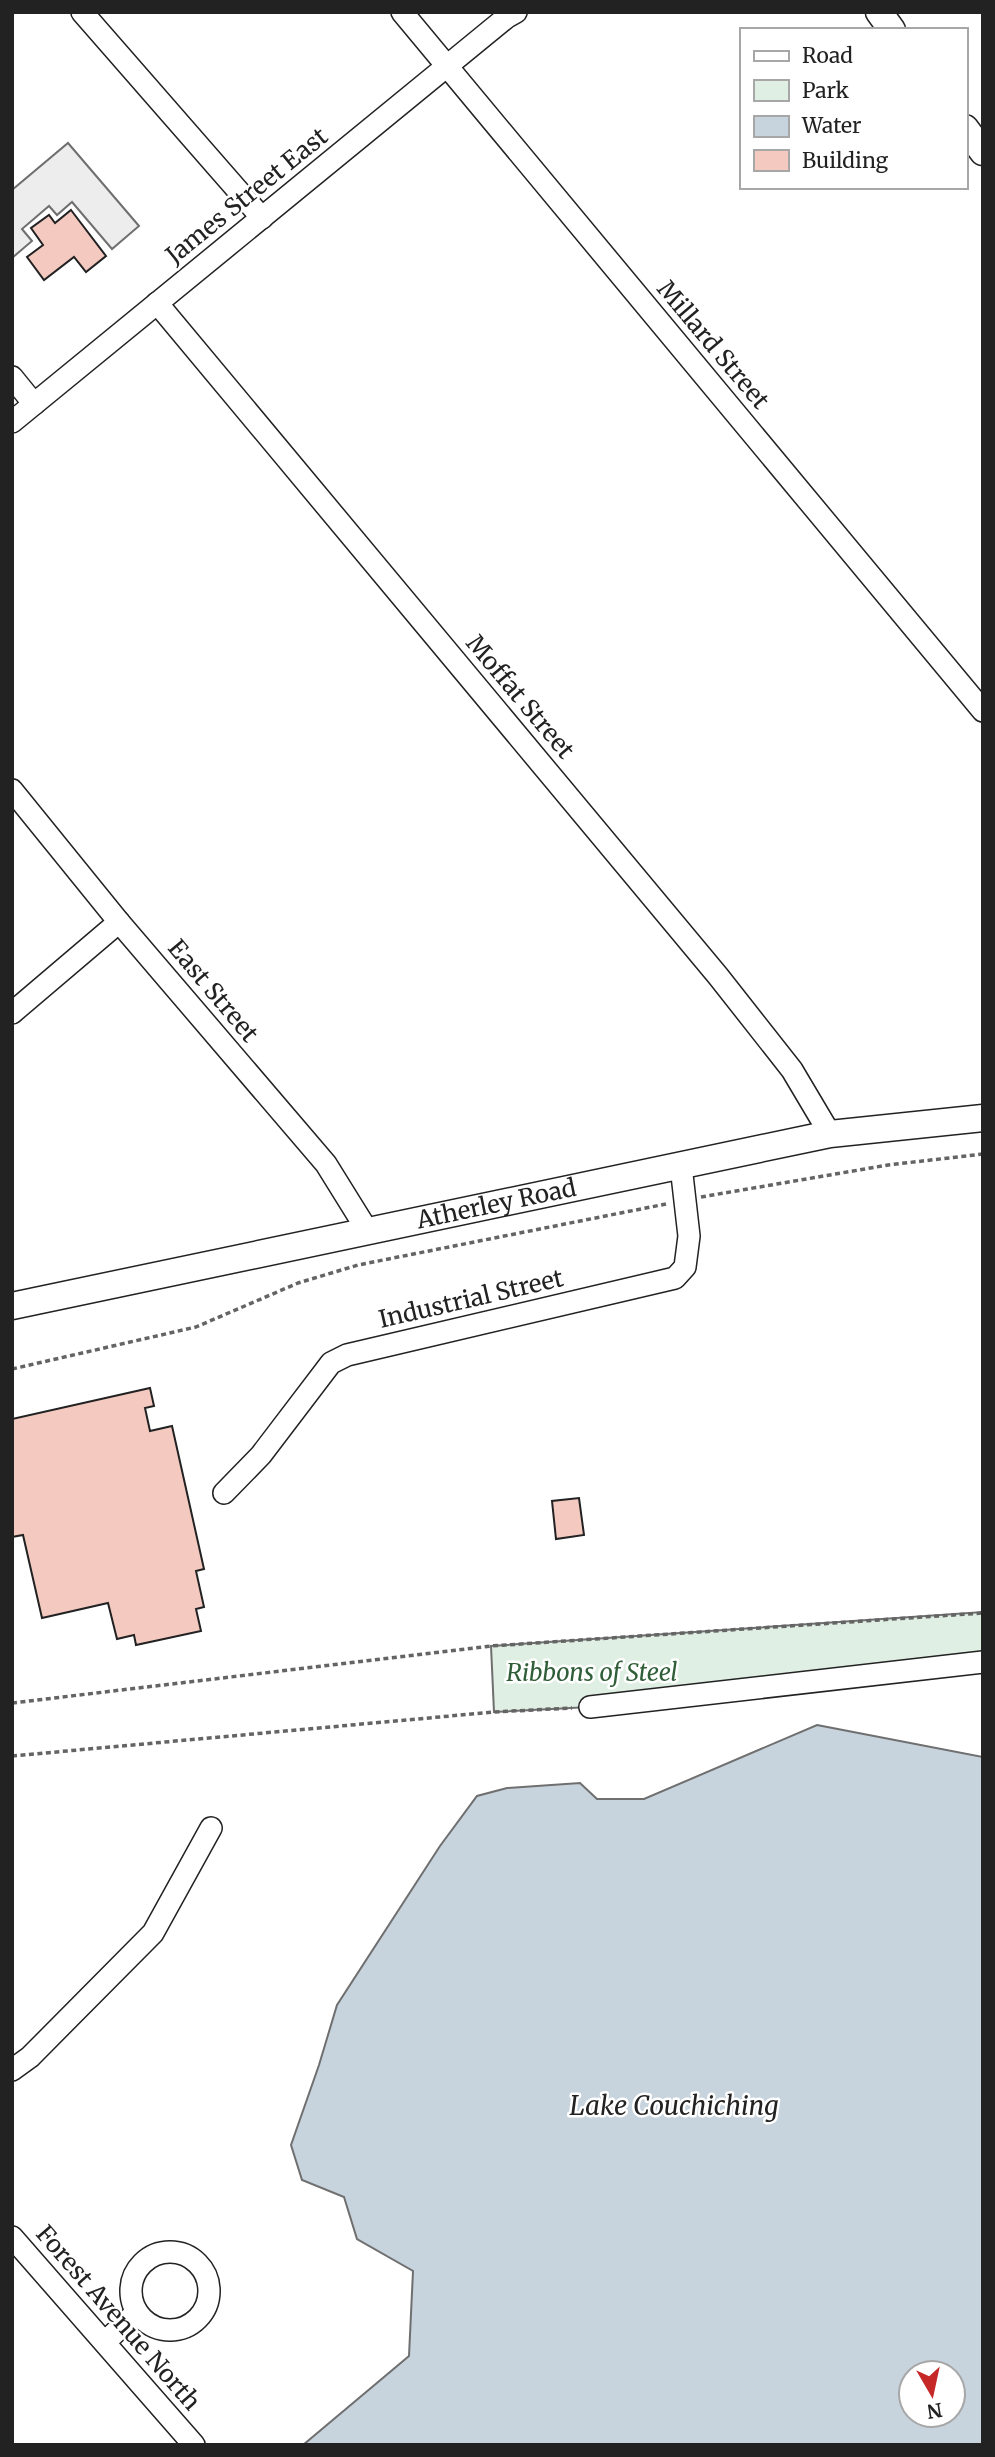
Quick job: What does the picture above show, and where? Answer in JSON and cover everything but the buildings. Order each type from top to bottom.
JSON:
[{"type":"main road","points":[[879,12],[891,28]]},
{"type":"main road","points":[[967,131],[983,152]]},
{"type":"main road","name":"Atherley Road","points":[[12,1306],[830,1134],[983,1118]]},
{"type":"street","points":[[82,12],[262,218]]},
{"type":"street","name":"Millard Street","points":[[402,12],[983,711]]},
{"type":"street","name":"James Street East","points":[[12,422],[516,12]]},
{"type":"street","name":"Moffat Street","points":[[157,303],[719,976],[792,1070],[830,1134]]},
{"type":"street","points":[[12,377],[34,404]]},
{"type":"street","name":"East Street","points":[[13,793],[119,922],[326,1164],[367,1230]]},
{"type":"street","points":[[12,1013],[119,922]]},
{"type":"street","name":"Industrial Street","points":[[224,1493],[261,1455],[331,1363],[347,1355],[675,1278],[685,1267],[689,1236],[681,1166]]},
{"type":"street","points":[[590,1707],[983,1662]]},
{"type":"street","points":[[12,2070],[30,2057],[153,1933],[211,1828]]},
{"type":"street","name":"Forest Avenue North","points":[[12,2237],[188,2439]]},
{"type":"street","points":[[105,2342],[137,2312]]},
{"type":"path","points":[[12,1369],[196,1328],[298,1283],[358,1265],[685,1200],[888,1166],[983,1154]]},
{"type":"path","points":[[12,1703],[491,1646],[983,1613]]},
{"type":"path","points":[[12,1756],[494,1712],[590,1707]]},
{"type":"green space","name":"Ribbons of Steel","points":[[983,1612],[983,1662],[590,1707],[494,1712],[491,1646]]},
{"type":"shaded area","points":[[68,143],[139,226],[112,249],[72,202],[57,215],[49,206],[22,229],[32,241],[12,258],[12,190]]},
{"type":"water","name":"Lake Couchiching","points":[[817,1725],[983,1757],[983,2445],[303,2445],[409,2356],[413,2271],[357,2239],[344,2197],[302,2180],[291,2145],[337,2005],[440,1846],[477,1796],[507,1788],[580,1783],[597,1799],[644,1799]]}]
